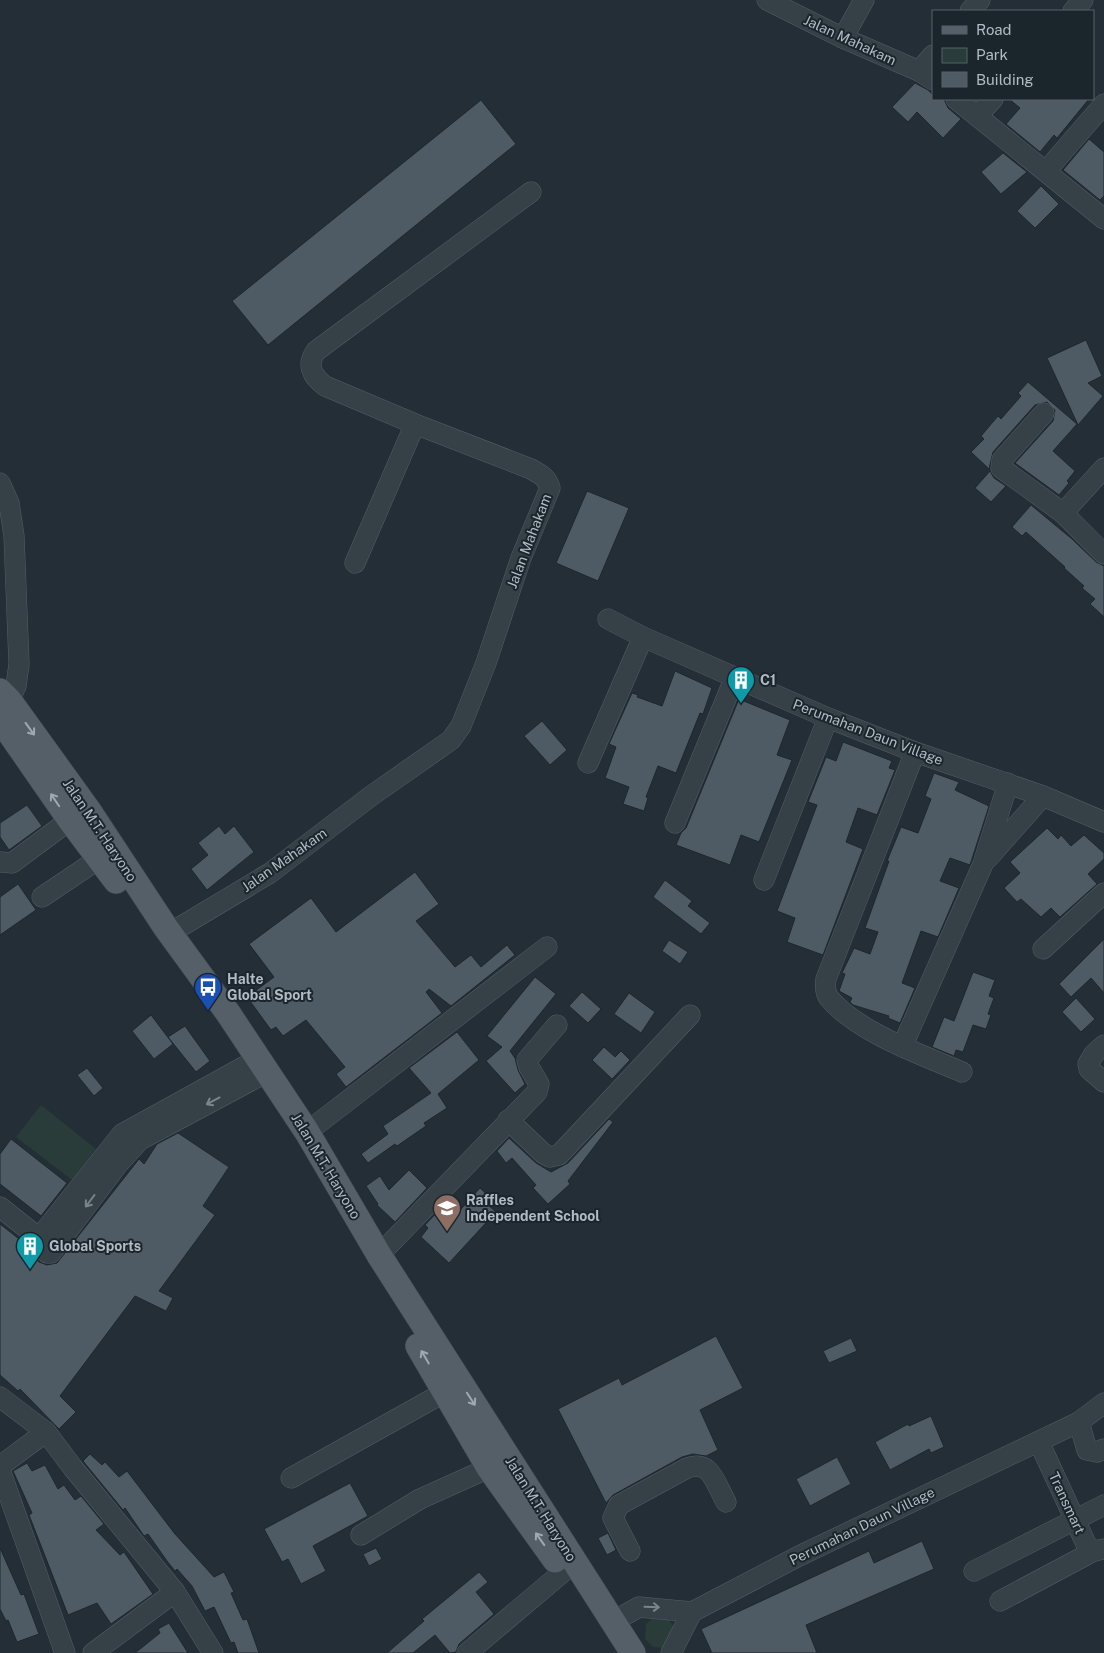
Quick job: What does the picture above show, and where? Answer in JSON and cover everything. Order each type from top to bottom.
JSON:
[{"type":"main road","name":"Jalan M.T. Haryono","points":[[3,703],[89,811],[251,1072],[315,1167],[490,1468],[564,1572],[607,1625],[633,1653]]},
{"type":"main road","name":"Jalan M.T. Haryono","points":[[3,703],[70,820],[100,858],[158,924],[228,1012],[307,1132],[379,1255],[607,1625],[614,1653]]},
{"type":"street","name":"Jalan Mahakam","points":[[767,0],[843,38],[926,75]]},
{"type":"street","points":[[843,38],[864,0]]},
{"type":"street","points":[[971,10],[980,0]]},
{"type":"street","points":[[1074,10],[1083,0]]},
{"type":"street","points":[[926,75],[932,58]]},
{"type":"street","points":[[957,100],[1104,219]]},
{"type":"street","points":[[977,116],[992,100]]},
{"type":"street","points":[[1046,171],[1104,104]]},
{"type":"street","name":"Jalan Mahakam","points":[[158,924],[270,873],[370,796],[451,740],[461,726],[486,663],[521,558],[550,488],[548,481],[542,475],[530,469],[414,424],[325,386],[316,379],[310,367],[311,358],[316,351],[531,192]]},
{"type":"street","points":[[1044,413],[1002,460],[1002,468],[1063,513],[1104,554]]},
{"type":"street","points":[[355,563],[414,424]]},
{"type":"street","points":[[1063,513],[1104,468]]},
{"type":"street","points":[[0,484],[9,503],[14,546],[18,664],[16,686],[3,703]]},
{"type":"street","name":"Perumahan Daun Village","points":[[608,619],[643,637],[828,718],[915,752],[1043,796],[1104,822]]},
{"type":"street","points":[[588,763],[643,637]]},
{"type":"street","points":[[675,823],[735,677]]},
{"type":"street","points":[[764,880],[828,718]]},
{"type":"street","points":[[915,752],[826,979],[825,988],[828,997],[854,1020],[902,1047],[962,1072]]},
{"type":"street","points":[[902,1047],[983,864],[1008,783]]},
{"type":"street","points":[[983,864],[1043,796]]},
{"type":"street","points":[[0,862],[12,863],[70,820]]},
{"type":"street","points":[[42,897],[100,858]]},
{"type":"street","points":[[1043,949],[1104,894]]},
{"type":"street","points":[[307,1132],[547,948]]},
{"type":"street","points":[[508,1120],[544,1154],[550,1157],[559,1155],[690,1015]]},
{"type":"street","points":[[379,1255],[537,1092],[539,1084],[527,1060],[557,1024]]},
{"type":"street","points":[[1104,1044],[1094,1054],[1088,1064],[1089,1069],[1104,1082]]},
{"type":"street","points":[[0,1207],[39,1238],[40,1246],[47,1253],[51,1253],[115,1156],[140,1140],[143,1131],[251,1072]]},
{"type":"street","points":[[292,1478],[445,1392]]},
{"type":"street","points":[[0,1397],[46,1432],[73,1468],[175,1592],[213,1653]]},
{"type":"street","name":"Perumahan Daun Village","points":[[692,1612],[800,1556],[1079,1422],[1104,1403]]},
{"type":"street","points":[[1079,1422],[1087,1450],[1097,1452],[1104,1449]]},
{"type":"street","points":[[0,1466],[46,1432]]},
{"type":"street","name":"Transmart","points":[[1039,1442],[1087,1546],[1099,1550]]},
{"type":"street","points":[[630,1551],[613,1518],[616,1509],[619,1505],[687,1468],[697,1464],[703,1465],[709,1471],[726,1502]]},
{"type":"street","points":[[361,1534],[420,1499],[490,1468]]},
{"type":"street","points":[[0,1470],[65,1653]]},
{"type":"street","points":[[974,1571],[1104,1505]]},
{"type":"street","points":[[1000,1602],[1099,1550]]},
{"type":"street","points":[[467,1653],[564,1572]]},
{"type":"street","points":[[93,1653],[175,1592]]},
{"type":"street","points":[[607,1625],[639,1607],[692,1612],[671,1653]]},
{"type":"green space","points":[[41,1105],[96,1149],[72,1180],[16,1137]]},
{"type":"green space","points":[[654,1617],[668,1619],[674,1627],[664,1648],[653,1647],[645,1639],[646,1624]]},
{"type":"building","points":[[915,83],[932,94],[932,100],[944,100],[948,108],[961,119],[943,138],[917,112],[908,122],[892,107]]},
{"type":"building","points":[[481,100],[516,144],[268,345],[232,301]]},
{"type":"building","points":[[1010,100],[1088,100],[1057,138],[1054,135],[1040,152],[1006,124],[1020,108]]},
{"type":"building","points":[[1089,139],[1104,152],[1104,196],[1100,200],[1063,170]]},
{"type":"building","points":[[1003,153],[1027,172],[1001,194],[981,172]]},
{"type":"building","points":[[1041,186],[1059,204],[1035,228],[1017,211]]},
{"type":"building","points":[[1086,340],[1102,376],[1088,383],[1103,396],[1078,425],[1047,358]]},
{"type":"building","points":[[1028,382],[1077,424],[1053,451],[1075,471],[1067,481],[1069,483],[1059,495],[1015,463],[1053,421],[1055,410],[1047,402],[1035,405],[993,452],[989,469],[971,452],[984,439],[981,436],[998,416],[1001,419],[1021,396],[1018,393]]},
{"type":"building","points":[[990,471],[994,478],[1006,486],[991,502],[975,488]]},
{"type":"building","points":[[587,491],[629,508],[598,581],[556,563]]},
{"type":"building","points":[[1031,505],[1096,562],[1104,566],[1104,617],[1090,604],[1095,599],[1082,588],[1084,586],[1065,567],[1026,532],[1022,536],[1012,527]]},
{"type":"building","points":[[675,671],[712,688],[703,714],[700,713],[676,773],[658,766],[646,797],[648,798],[644,811],[623,804],[629,787],[605,778],[616,747],[609,744],[632,693],[638,695],[637,697],[662,706]]},
{"type":"building","points":[[739,699],[790,720],[777,755],[792,760],[759,842],[741,835],[730,865],[676,845],[681,833],[686,828]]},
{"type":"building","points":[[542,721],[567,750],[550,765],[524,736]]},
{"type":"building","points":[[843,742],[892,761],[889,768],[895,770],[877,815],[858,808],[846,842],[863,849],[823,955],[787,942],[795,918],[777,911],[817,805],[808,802],[826,757],[836,761]]},
{"type":"building","points":[[934,773],[959,782],[955,790],[989,806],[970,865],[950,858],[940,881],[959,888],[938,937],[921,931],[902,983],[915,988],[900,1023],[888,1018],[889,1016],[853,1005],[850,1002],[852,998],[839,991],[845,974],[842,973],[854,948],[870,954],[878,932],[865,928],[889,861],[887,861],[901,827],[918,833],[931,799],[925,796]]},
{"type":"building","points":[[27,805],[42,826],[9,850],[0,837],[0,823]]},
{"type":"building","points":[[219,826],[225,834],[234,826],[254,852],[207,890],[191,869],[208,855],[198,843]]},
{"type":"building","points":[[1047,828],[1058,839],[1061,835],[1071,846],[1084,835],[1104,853],[1104,859],[1088,874],[1097,884],[1060,917],[1051,908],[1041,917],[1021,899],[1017,902],[1004,888],[1020,873],[1010,862]]},
{"type":"building","points":[[415,872],[439,904],[416,921],[455,967],[471,955],[481,967],[507,945],[515,955],[451,1006],[429,989],[426,992],[442,1013],[346,1087],[336,1074],[345,1067],[306,1020],[283,1036],[276,1027],[271,1030],[247,997],[274,977],[249,944],[311,898],[336,932]]},
{"type":"building","points":[[665,880],[692,901],[688,906],[710,923],[701,934],[653,897]]},
{"type":"building","points":[[18,884],[36,910],[0,935],[0,897]]},
{"type":"building","points":[[1104,939],[1104,993],[1091,978],[1071,997],[1059,984]]},
{"type":"building","points":[[669,940],[688,952],[680,964],[662,951]]},
{"type":"building","points":[[973,972],[995,980],[989,996],[994,998],[988,1014],[991,1015],[986,1029],[973,1025],[963,1052],[956,1050],[954,1056],[932,1047],[944,1017],[954,1021]]},
{"type":"building","points":[[535,977],[556,994],[510,1051],[515,1058],[518,1070],[525,1084],[515,1093],[486,1061],[502,1047],[487,1036]]},
{"type":"building","points":[[582,992],[601,1009],[588,1023],[569,1006]]},
{"type":"building","points":[[629,993],[655,1012],[641,1033],[614,1014]]},
{"type":"building","points":[[1076,998],[1095,1019],[1081,1032],[1062,1012]]},
{"type":"building","points":[[151,1015],[173,1044],[154,1059],[132,1031]]},
{"type":"building","points":[[185,1026],[210,1061],[196,1072],[168,1037]]},
{"type":"building","points":[[457,1032],[479,1060],[438,1094],[447,1108],[424,1123],[426,1126],[368,1163],[361,1154],[388,1134],[383,1126],[431,1093],[409,1068]]},
{"type":"building","points":[[604,1047],[615,1057],[621,1051],[630,1060],[612,1079],[592,1060]]},
{"type":"building","points":[[87,1068],[103,1088],[94,1096],[77,1075]]},
{"type":"building","points":[[609,1119],[613,1122],[568,1181],[570,1184],[548,1204],[533,1188],[536,1185],[512,1158],[506,1163],[497,1151],[509,1138],[536,1163],[551,1172],[568,1163]]},
{"type":"building","points":[[178,1133],[229,1167],[203,1206],[215,1215],[159,1291],[173,1298],[166,1311],[135,1296],[60,1396],[76,1412],[59,1429],[20,1389],[18,1391],[0,1375],[0,1224],[28,1246],[31,1254],[39,1262],[47,1265],[57,1263],[139,1159],[144,1164],[157,1144]]},
{"type":"building","points":[[11,1139],[67,1183],[41,1216],[0,1184],[0,1154]]},
{"type":"building","points":[[409,1170],[427,1188],[395,1222],[377,1205],[366,1186],[380,1176],[389,1190]]},
{"type":"building","points":[[480,1188],[492,1199],[487,1204],[496,1212],[449,1263],[421,1237],[428,1228],[425,1225],[443,1206],[454,1217]]},
{"type":"building","points":[[716,1336],[743,1388],[700,1410],[718,1450],[706,1456],[693,1454],[682,1457],[613,1495],[606,1503],[558,1409],[619,1378],[622,1385]]},
{"type":"building","points":[[851,1338],[857,1351],[829,1363],[823,1351]]},
{"type":"building","points":[[931,1416],[944,1447],[931,1453],[929,1449],[890,1470],[875,1442],[908,1424],[909,1426]]},
{"type":"building","points":[[90,1454],[102,1465],[105,1462],[119,1477],[127,1471],[175,1534],[214,1577],[224,1572],[234,1592],[231,1593],[243,1620],[247,1619],[259,1653],[238,1653],[234,1642],[231,1643],[214,1607],[205,1611],[192,1586],[177,1569],[175,1571],[148,1534],[144,1536],[125,1508],[123,1510],[83,1461]]},
{"type":"building","points":[[837,1457],[851,1484],[810,1506],[796,1479]]},
{"type":"building","points":[[27,1463],[32,1471],[45,1465],[58,1489],[64,1485],[75,1500],[81,1496],[104,1524],[96,1530],[120,1555],[124,1552],[153,1594],[111,1624],[97,1603],[68,1615],[29,1515],[32,1513],[13,1471]]},
{"type":"building","points":[[350,1483],[368,1516],[313,1546],[326,1571],[301,1584],[288,1559],[282,1562],[264,1529]]},
{"type":"building","points":[[608,1533],[616,1550],[607,1555],[598,1538]]},
{"type":"building","points":[[922,1541],[934,1569],[806,1625],[817,1653],[712,1653],[701,1629],[869,1551],[874,1563]]},
{"type":"building","points":[[0,1548],[21,1595],[24,1594],[39,1634],[17,1642],[8,1620],[6,1621],[0,1609]]},
{"type":"building","points":[[376,1548],[382,1559],[369,1566],[363,1554]]},
{"type":"building","points":[[479,1572],[488,1582],[476,1592],[494,1614],[459,1644],[456,1652],[450,1653],[435,1635],[413,1653],[387,1653],[424,1621],[422,1619]]},
{"type":"building","points":[[169,1623],[188,1653],[135,1653],[160,1633],[158,1629]]},
{"type":"place","name":"C1","points":[[741,704]]},
{"type":"place","name":"Halte Global Sport","points":[[208,1011]]},
{"type":"place","name":"Raffles Independent School","points":[[447,1232]]},
{"type":"place","name":"Global Sports","points":[[30,1270]]}]
